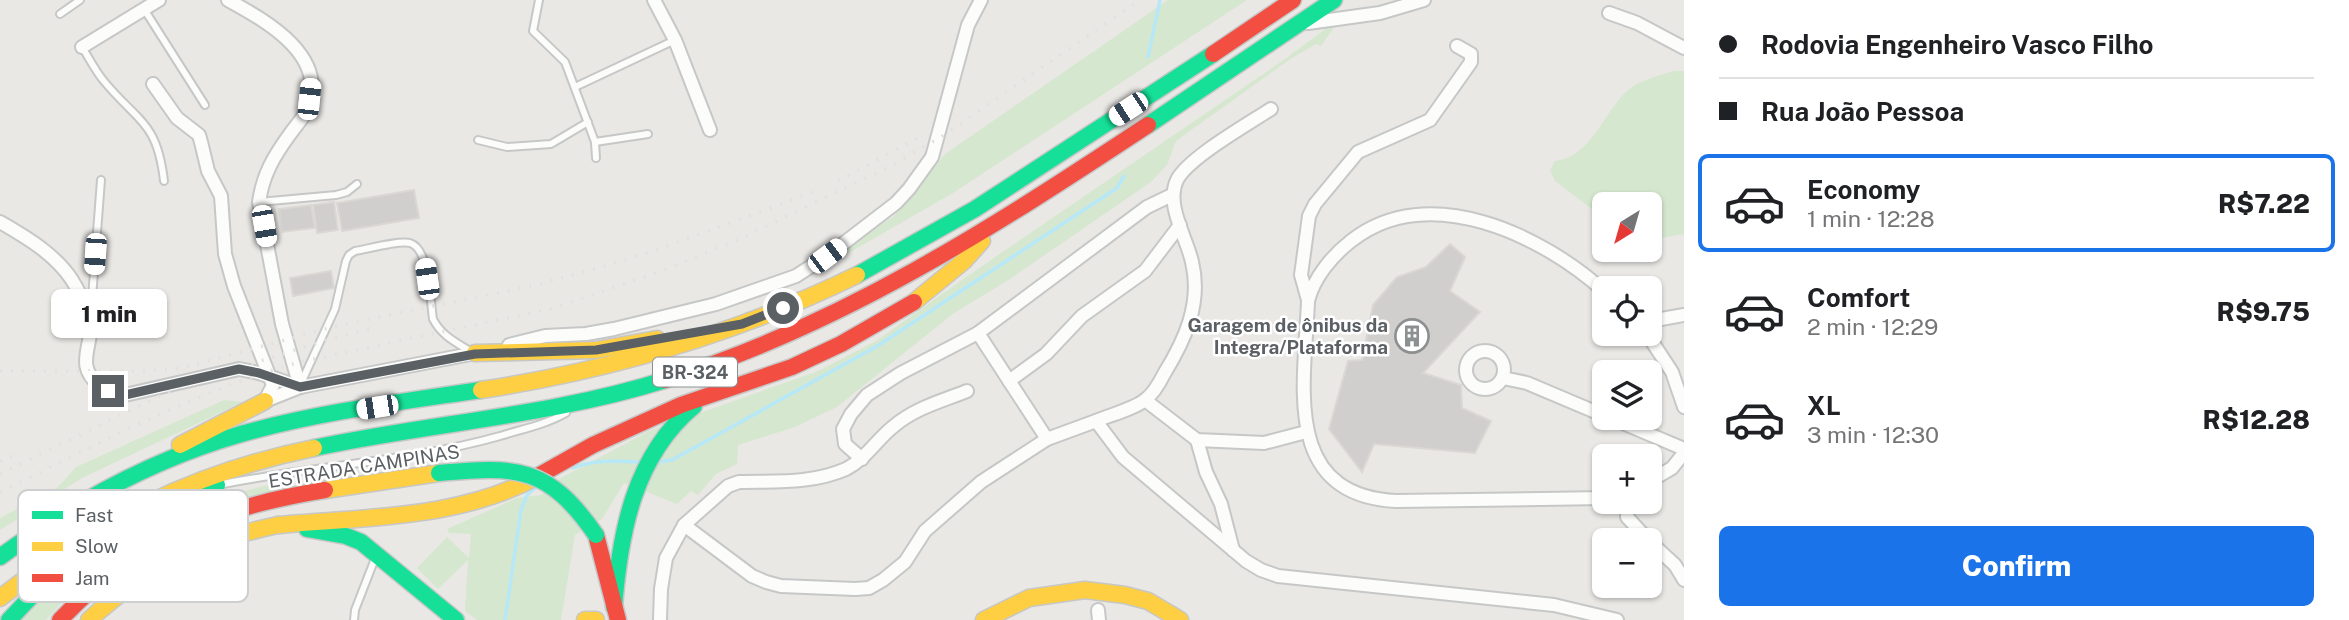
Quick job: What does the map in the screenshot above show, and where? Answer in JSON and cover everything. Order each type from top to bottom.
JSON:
[{"type":"main road","name":"BR-324","points":[[104,490],[172,458],[253,431],[319,417],[566,375],[634,358],[742,324],[824,292],[953,223],[1293,0]]},
{"type":"main road","name":"BR-324","points":[[177,490],[279,454],[586,402],[643,388],[753,351],[875,293],[998,224],[1334,0]]},
{"type":"main road","points":[[248,530],[411,513],[487,499],[524,483],[603,440],[681,405],[792,367],[841,344],[917,301],[964,261],[998,224]]},
{"type":"main road","points":[[475,354],[596,350],[742,324]]},
{"type":"main road","points":[[616,614],[622,538],[636,487],[653,453],[681,416],[714,394]]},
{"type":"main road","points":[[123,479],[200,433],[265,401]]},
{"type":"main road","name":"ESTRADA CAMPINAS","points":[[248,507],[314,493],[439,473],[502,468],[531,475],[559,491],[575,505],[596,535],[616,614]]},
{"type":"main road","points":[[208,490],[217,485]]},
{"type":"main road","points":[[278,525],[346,536],[377,554],[456,620]]},
{"type":"main road","points":[[0,548],[18,538]]},
{"type":"main road","name":"BR-324","points":[[0,557],[18,545]]},
{"type":"main road","name":"BR-324","points":[[0,598],[18,584]]},
{"type":"main road","points":[[984,620],[1029,598],[1085,590],[1147,601],[1180,620]]},
{"type":"main road","points":[[9,620],[26,602]]},
{"type":"main road","name":"ESTRADA CAMPINAS","points":[[60,620],[76,602]]},
{"type":"main road","points":[[89,620],[108,602]]},
{"type":"main road","points":[[585,620],[596,620]]},
{"type":"street","points":[[82,47],[159,0]]},
{"type":"street","points":[[228,0],[256,15],[297,49],[307,65],[311,82],[306,111],[271,160],[262,182],[259,202],[282,324],[300,387]]},
{"type":"street","points":[[654,0],[675,40],[710,130]]},
{"type":"street","points":[[265,401],[300,387],[475,354],[545,336],[586,334],[716,304],[796,275],[827,256],[896,203],[932,157],[968,25],[981,0]]},
{"type":"street","points":[[1300,24],[1380,13],[1424,0]]},
{"type":"street","points":[[1609,13],[1637,23],[1684,48]]},
{"type":"street","points":[[1308,301],[1301,275],[1312,208],[1358,152],[1430,120],[1471,62],[1471,54],[1457,46]]},
{"type":"street","points":[[153,84],[177,118],[199,135],[208,171],[221,196],[225,254],[234,286],[273,385],[265,401]]},
{"type":"street","points":[[684,525],[752,576],[766,582],[793,586],[869,588],[905,562],[925,531],[981,482],[1047,439],[1146,400],[1176,355],[1192,316],[1195,298],[1193,263],[1172,195],[1177,179],[1192,163],[1271,109]]},
{"type":"street","points":[[862,459],[845,444],[842,436],[846,421],[857,406],[883,383],[978,332],[1147,207],[1172,195]]},
{"type":"street","points":[[1592,283],[1544,248],[1500,226],[1458,217],[1419,214],[1385,221],[1365,230],[1338,251],[1313,285],[1308,301],[1304,413],[1306,432],[1316,457],[1331,477],[1343,488],[1376,500],[1592,498]]},
{"type":"street","points":[[0,222],[40,247],[64,269],[90,320],[85,362],[88,373],[100,386],[116,395],[239,369],[300,387]]},
{"type":"street","points":[[1009,381],[1046,354],[1082,316],[1144,271],[1180,225]]},
{"type":"street","points":[[1662,319],[1684,315]]},
{"type":"street","points":[[978,332],[1047,439]]},
{"type":"street","points":[[1657,346],[1678,373],[1684,407]]},
{"type":"street","points":[[1503,378],[1527,383],[1592,410]]},
{"type":"street","points":[[660,620],[666,558],[684,525],[733,483],[813,480],[847,468],[862,459],[891,427],[912,412],[967,391]]},
{"type":"street","points":[[1146,400],[1198,440],[1265,443],[1306,432]]},
{"type":"street","points":[[1096,421],[1123,457],[1233,551],[1261,570],[1278,576],[1554,605],[1616,620]]},
{"type":"street","points":[[1638,430],[1684,451],[1672,468],[1662,474]]},
{"type":"street","points":[[1198,440],[1206,472],[1221,504],[1233,551]]},
{"type":"street","points":[[1627,514],[1637,528]]},
{"type":"street","points":[[1662,553],[1675,565],[1684,580]]},
{"type":"lane","points":[[60,14],[80,0]]},
{"type":"lane","points":[[539,0],[533,31],[565,62],[595,142],[596,158]]},
{"type":"lane","points":[[144,9],[205,104]]},
{"type":"lane","points":[[576,87],[675,40]]},
{"type":"lane","points":[[82,47],[102,79],[142,119],[154,137],[161,157],[164,181]]},
{"type":"lane","points":[[478,140],[507,147],[551,145],[588,122]]},
{"type":"lane","points":[[595,142],[648,134]]},
{"type":"lane","points":[[90,320],[101,180]]},
{"type":"lane","points":[[259,202],[336,195],[347,192],[357,184]]},
{"type":"lane","points":[[300,387],[302,377],[335,309],[346,261],[355,251],[408,242],[417,247],[424,258],[433,319],[437,328],[475,354]]},
{"type":"lane","points":[[193,490],[475,443],[551,421],[586,402]]},
{"type":"lane","points":[[354,620],[355,610],[377,554]]},
{"type":"green space","points":[[1168,0],[1247,0],[953,193],[840,258],[839,252],[893,217],[945,154]]},
{"type":"green space","points":[[1338,22],[1321,46],[1316,44],[1289,60],[1176,141],[1167,165],[1151,182],[1007,281],[954,313],[837,407],[795,427],[738,445],[737,464],[716,474],[698,495],[691,491],[677,504],[624,483],[602,519],[575,535],[561,620],[477,620],[465,611],[468,560],[438,589],[417,568],[447,537],[469,558],[471,534],[449,533],[447,529],[517,498],[541,495],[561,478],[649,431],[818,371],[876,341]]},
{"type":"green space","points":[[1673,71],[1684,71],[1684,234],[1662,238],[1662,192],[1592,192],[1592,209],[1555,181],[1550,170],[1555,161],[1568,158],[1588,143],[1619,99],[1643,81]]},
{"type":"green space","points":[[224,400],[243,402],[82,478],[63,490],[52,490],[76,467]]},
{"type":"green space","points":[[275,483],[277,491],[248,498],[248,490]]},
{"type":"green space","points":[[18,508],[18,519],[0,530],[0,518]]},
{"type":"green space","points":[[23,602],[62,602],[46,620],[0,620]]},
{"type":"building","points":[[414,190],[419,218],[342,231],[337,203]]},
{"type":"building","points":[[334,202],[338,230],[317,233],[313,205]]},
{"type":"building","points":[[311,205],[315,228],[282,232],[279,209]]},
{"type":"building","name":"Garagem de ônibus da Integra/Plataforma","points":[[1450,244],[1465,257],[1450,291],[1480,312],[1423,373],[1461,385],[1462,408],[1491,421],[1475,453],[1374,444],[1362,472],[1329,429],[1348,361],[1362,360],[1373,305],[1397,277],[1426,267]]},
{"type":"building","points":[[331,271],[334,288],[293,296],[290,278]]},
{"type":"waterway","points":[[1148,57],[1160,0]]},
{"type":"waterway","points":[[656,462],[672,460],[879,345],[1117,188],[1124,176]]},
{"type":"waterway","points":[[573,468],[598,462],[641,462]]},
{"type":"waterway","points":[[505,620],[521,510],[527,495],[535,488]]},
{"type":"railway","points":[[0,492],[147,420],[261,374],[300,362],[554,308],[659,272],[735,241],[891,166],[941,137],[1140,0]]},
{"type":"railway","points":[[838,181],[918,138]]},
{"type":"railway","points":[[0,371],[150,371],[182,368],[340,325],[527,287],[599,268],[814,192]]},
{"type":"railway","points":[[0,474],[180,386],[370,329]]},
{"type":"railway","points":[[0,461],[13,456]]},
{"type":"traffic: fast","points":[[1148,125],[1334,0]]},
{"type":"traffic: fast","points":[[857,275],[975,209],[1213,54]]},
{"type":"traffic: fast","points":[[314,448],[534,411],[665,380]]},
{"type":"traffic: fast","points":[[106,490],[176,456],[241,434],[360,408],[481,390]]},
{"type":"traffic: fast","points":[[614,607],[621,551],[634,497],[657,448],[694,406]]},
{"type":"traffic: fast","points":[[439,473],[490,470],[511,471],[529,476],[546,483],[562,495],[596,535]]},
{"type":"traffic: fast","points":[[208,490],[217,485]]},
{"type":"traffic: fast","points":[[307,529],[346,536],[361,542],[456,620]]},
{"type":"traffic: fast","points":[[0,557],[18,544]]},
{"type":"traffic: fast","points":[[9,620],[26,602]]},
{"type":"traffic: slow","points":[[914,302],[964,261],[982,241]]},
{"type":"traffic: slow","points":[[481,390],[578,372],[674,347],[766,315],[857,275]]},
{"type":"traffic: slow","points":[[475,353],[596,350],[657,339]]},
{"type":"traffic: slow","points":[[180,445],[265,401]]},
{"type":"traffic: slow","points":[[178,490],[227,471],[314,448]]},
{"type":"traffic: slow","points":[[325,490],[439,473]]},
{"type":"traffic: slow","points":[[278,525],[411,514],[445,508],[477,501],[538,476]]},
{"type":"traffic: slow","points":[[248,532],[278,525]]},
{"type":"traffic: slow","points":[[0,598],[18,584]]},
{"type":"traffic: slow","points":[[984,620],[1029,598],[1085,590],[1148,601],[1180,620]]},
{"type":"traffic: slow","points":[[89,620],[110,602]]},
{"type":"traffic: slow","points":[[585,620],[596,620]]},
{"type":"traffic: jam","points":[[1213,54],[1293,0]]},
{"type":"traffic: jam","points":[[665,380],[730,358],[855,302],[974,236],[1148,125]]},
{"type":"traffic: jam","points":[[538,476],[593,445],[681,405],[792,367],[841,344],[914,302]]},
{"type":"traffic: jam","points":[[248,506],[325,490]]},
{"type":"traffic: jam","points":[[596,535],[618,620]]},
{"type":"traffic: jam","points":[[60,620],[79,602]]},
{"type":"place","name":"Garagem de ônibus da Integra/Plataforma","points":[[1412,336]]},
{"type":"route","points":[[108,391],[125,395],[239,369],[300,387],[475,354],[596,350],[742,324],[783,308]]}]
